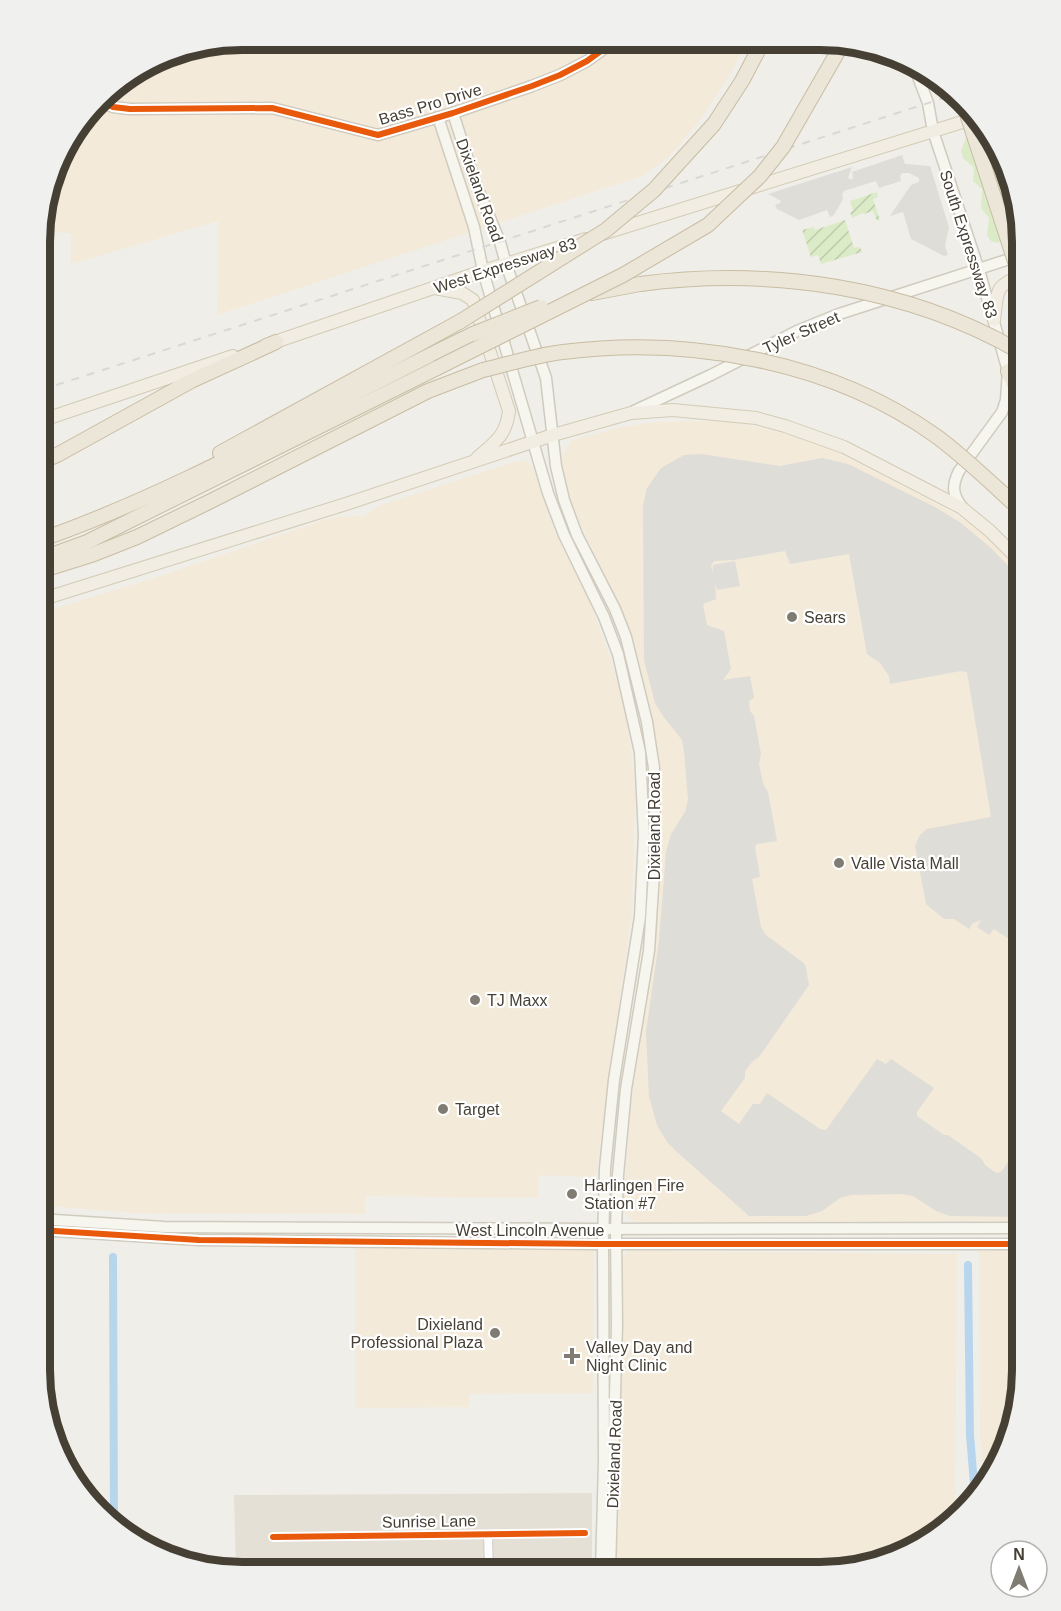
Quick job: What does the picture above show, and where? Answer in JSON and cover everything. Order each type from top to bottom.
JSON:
[{"type":"highway","points":[[80,525],[196,466],[461,321],[606,230],[654,190],[714,124],[742,81],[758,50]]},
{"type":"highway","points":[[50,555],[87,542],[603,286],[708,225],[760,176],[783,147],[838,51]]},
{"type":"highway","points":[[970,122],[1012,253]]},
{"type":"highway","points":[[50,536],[80,525],[259,443],[473,334],[540,307],[609,289],[665,280],[742,277],[819,284],[889,299],[949,318],[1012,348]]},
{"type":"highway","points":[[50,457],[191,381],[276,342]]},
{"type":"highway","points":[[50,568],[137,537],[428,391],[483,370],[561,352],[647,347],[717,352],[786,368],[831,382],[896,412],[936,437],[1012,502]]},
{"type":"highway","points":[[1008,371],[1012,379]]},
{"type":"main road","name":"Bass Pro Drive","points":[[107,105],[130,109],[272,108],[372,135],[389,133],[453,113],[560,75],[602,50]]},
{"type":"main road","name":"South Expressway 83","points":[[918,77],[928,104],[933,131],[980,270],[1008,371],[1006,400],[1002,412],[959,471],[954,482],[954,495],[962,508]]},
{"type":"main road","name":"Dixieland Road","points":[[453,113],[475,182],[500,242],[546,378],[559,483],[564,500],[577,535],[615,609],[626,637],[647,722],[655,778],[655,857],[649,951],[623,1112],[618,1175],[617,1325],[610,1562]]},
{"type":"main road","name":"Dixieland Road","points":[[438,117],[474,227],[483,271],[556,514],[594,593],[618,654],[640,752],[644,836],[640,917],[608,1128],[603,1229],[604,1462],[601,1562]]},
{"type":"main road","name":"West Expressway 83","points":[[50,418],[483,271],[968,120]]},
{"type":"main road","name":"Tyler Street","points":[[631,413],[797,331],[839,314],[1012,259]]},
{"type":"main road","points":[[994,320],[1000,287],[1012,279]]},
{"type":"main road","points":[[434,288],[462,293],[473,300],[509,411],[507,425],[499,439],[472,462]]},
{"type":"main road","points":[[50,597],[553,435],[631,413],[673,410],[756,418],[844,447],[962,508],[1012,553]]},
{"type":"main road","name":"West Lincoln Avenue","points":[[50,1220],[164,1227],[1011,1228]]},
{"type":"main road","name":"West Lincoln Avenue","points":[[50,1231],[199,1240],[603,1244],[1011,1244]]},
{"type":"street","name":"Sunrise Lane","points":[[273,1536],[585,1533]]},
{"type":"street","points":[[488,1534],[489,1562]]},
{"type":"shaded area","points":[[229,50],[743,50],[703,116],[669,157],[642,176],[217,315],[218,221],[71,264],[71,233],[50,232],[51,217],[64,168],[82,135],[97,115],[125,89],[157,69],[204,53]]},
{"type":"shaded area","points":[[902,155],[905,164],[930,166],[949,227],[945,246],[948,255],[944,256],[911,239],[903,212],[890,216],[911,185],[919,182],[919,178],[909,173],[902,173],[901,181],[879,188],[876,181],[844,191],[843,199],[834,215],[830,217],[827,210],[799,220],[777,209],[775,205],[781,201],[768,194],[852,167],[848,178],[852,180],[852,172]]},
{"type":"shaded area","points":[[656,422],[730,422],[798,437],[828,448],[934,502],[966,521],[994,543],[1012,564],[1011,1221],[634,1222],[623,1210],[631,1104],[656,935],[662,797],[656,741],[638,658],[619,606],[573,508],[562,475],[561,458],[571,441],[622,427]]},
{"type":"shaded area","points":[[701,454],[780,466],[822,458],[848,464],[935,507],[961,523],[991,548],[1012,570],[1011,941],[994,929],[989,935],[977,927],[981,920],[973,923],[969,929],[954,919],[944,919],[926,904],[915,846],[920,835],[927,829],[991,817],[967,672],[961,671],[890,684],[889,676],[880,663],[867,654],[849,554],[790,564],[785,551],[714,561],[711,565],[713,573],[713,565],[735,561],[740,586],[717,590],[715,583],[716,599],[703,604],[707,625],[724,631],[731,669],[723,680],[750,676],[754,698],[749,701],[750,711],[754,716],[761,754],[759,764],[763,783],[768,792],[777,841],[757,844],[755,847],[760,877],[752,879],[761,927],[766,935],[805,964],[809,985],[759,1057],[745,1071],[745,1078],[721,1111],[739,1124],[753,1104],[760,1104],[767,1093],[820,1129],[826,1130],[877,1059],[886,1064],[891,1059],[934,1088],[917,1112],[917,1116],[982,1159],[985,1165],[996,1173],[1001,1172],[1011,1157],[1011,1217],[950,1216],[936,1211],[913,1196],[901,1194],[851,1195],[840,1198],[822,1211],[806,1216],[749,1216],[676,1151],[667,1142],[657,1125],[649,1097],[646,1032],[659,941],[666,852],[671,834],[685,812],[688,800],[682,740],[655,703],[644,660],[643,506],[647,488],[661,468],[684,455]]},
{"type":"shaded area","points":[[526,460],[533,467],[554,530],[592,607],[624,706],[631,750],[635,798],[632,912],[595,1175],[590,1177],[539,1175],[538,1198],[365,1196],[365,1214],[133,1213],[50,1206],[50,610],[151,579],[334,517],[364,516],[378,506]]},
{"type":"shaded area","points":[[361,1246],[594,1249],[593,1393],[469,1394],[469,1407],[355,1408],[355,1253],[356,1249]]},
{"type":"shaded area","points":[[1011,1250],[1010,1394],[997,1443],[983,1470],[980,1434],[979,1251]]},
{"type":"shaded area","points":[[627,1251],[957,1254],[955,1505],[936,1522],[915,1536],[893,1547],[857,1558],[819,1562],[616,1562],[624,1317],[622,1261]]},
{"type":"shaded area","points":[[592,1493],[592,1562],[236,1562],[234,1495]]},
{"type":"green space","points":[[978,134],[997,168],[1008,204],[1012,238],[997,243],[991,241],[987,235],[989,218],[981,208],[982,189],[973,181],[974,168],[963,158],[961,151],[966,138]]},
{"type":"green space","points":[[877,192],[878,197],[873,199],[880,220],[877,221],[873,211],[852,218],[850,212],[853,211],[850,201]]},
{"type":"green space","points":[[845,220],[854,248],[860,247],[862,252],[821,264],[818,255],[811,257],[802,230],[814,227],[815,230]]},
{"type":"waterway","points":[[113,1257],[114,1512]]},
{"type":"waterway","points":[[968,1265],[970,1435],[974,1483]]},
{"type":"railway","points":[[50,387],[945,97]]},
{"type":"cycle path","points":[[107,105],[130,109],[272,108],[378,135],[532,86],[560,75],[602,50]]},
{"type":"cycle path","points":[[50,1231],[199,1240],[596,1244],[1011,1244]]},
{"type":"cycle path","points":[[273,1537],[585,1533]]},
{"type":"place","name":"Sears","points":[[792,617]]},
{"type":"place","name":"Valle Vista Mall","points":[[839,863]]},
{"type":"place","name":"TJ Maxx","points":[[475,1000]]},
{"type":"place","name":"Target","points":[[443,1109]]},
{"type":"place","name":"Harlingen Fire Station #7","points":[[572,1194]]},
{"type":"place","name":"Dixieland Professional Plaza","points":[[495,1333]]},
{"type":"place","name":"Valley Day and Night Clinic","points":[[572,1356]]}]
